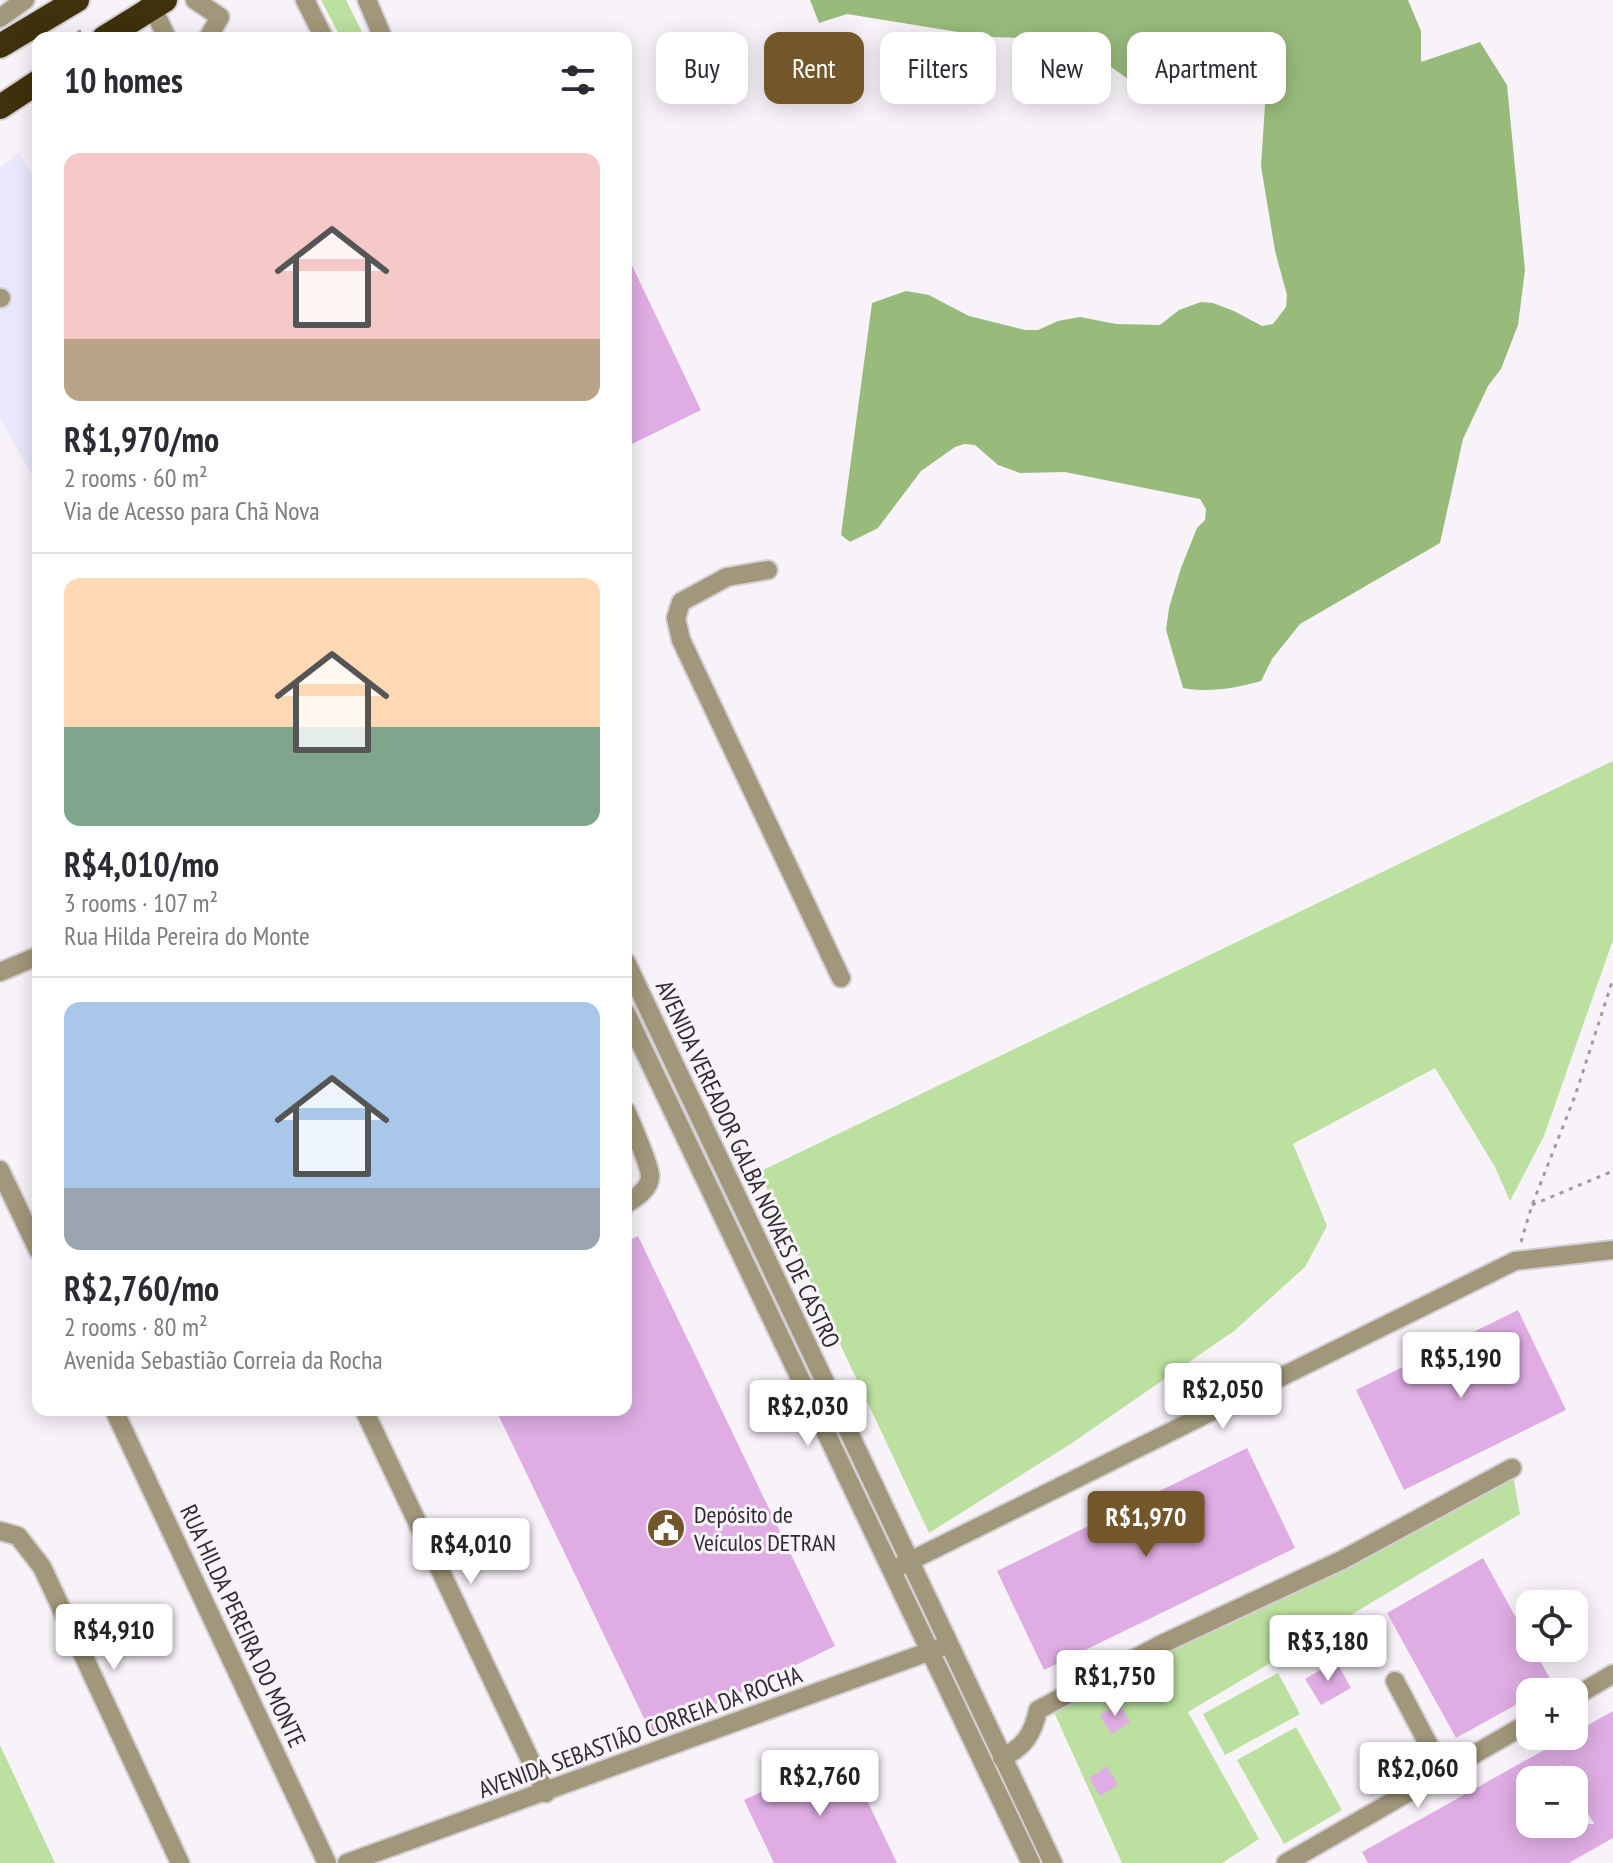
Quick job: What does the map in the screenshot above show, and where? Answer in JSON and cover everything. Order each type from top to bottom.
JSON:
[{"type":"highway","points":[[0,46],[77,0]]},
{"type":"highway","points":[[112,32],[155,2]]},
{"type":"highway","points":[[0,107],[32,86]]},
{"type":"street","points":[[195,0],[220,17],[211,32]]},
{"type":"street","points":[[305,0],[321,32]]},
{"type":"street","points":[[367,0],[380,32]]},
{"type":"street","points":[[155,2],[165,32]]},
{"type":"street","points":[[768,570],[727,577],[681,602],[676,618],[681,640],[841,978]]},
{"type":"street","points":[[0,972],[32,959]]},
{"type":"street","name":"AVENIDA VEREADOR GALBA NOVAES DE CASTRO","points":[[632,975],[1053,1863]]},
{"type":"street","name":"AVENIDA VEREADOR GALBA NOVAES DE CASTRO","points":[[632,1026],[1031,1863]]},
{"type":"street","points":[[632,1128],[650,1175],[647,1187],[632,1200]]},
{"type":"street","points":[[0,1170],[32,1237]]},
{"type":"street","points":[[890,1571],[1515,1261],[1613,1250]]},
{"type":"street","name":"RUA HILDA PEREIRA DO MONTE","points":[[117,1416],[327,1863]]},
{"type":"street","points":[[367,1416],[546,1793]]},
{"type":"street","points":[[1002,1758],[1019,1750],[1034,1730],[1038,1710],[1162,1644],[1342,1560],[1512,1468]]},
{"type":"street","points":[[0,1531],[18,1536],[42,1567],[180,1863]]},
{"type":"street","name":"AVENIDA SEBASTIÃO CORREIA DA ROCHA","points":[[347,1863],[949,1644]]},
{"type":"street","points":[[1588,1689],[1613,1674]]},
{"type":"street","points":[[1395,1681],[1443,1772]]},
{"type":"street","points":[[1286,1863],[1516,1730]]},
{"type":"path","points":[[1515,1261],[1532,1205],[1575,1096],[1613,979]]},
{"type":"path","points":[[1532,1205],[1613,1171]]},
{"type":"shaded area","points":[[19,153],[32,176],[32,475],[0,418],[0,168]]},
{"type":"green space","points":[[321,0],[346,0],[362,32],[338,32]]},
{"type":"green space","points":[[810,0],[1408,0],[1421,31],[1421,62],[1480,42],[1507,85],[1525,270],[1518,325],[1501,369],[1488,386],[1463,439],[1440,543],[1300,624],[1272,659],[1261,681],[1232,688],[1202,690],[1183,688],[1166,630],[1181,568],[1197,528],[1205,520],[1206,509],[1200,499],[1065,472],[1020,473],[998,465],[975,445],[964,444],[921,471],[878,528],[850,542],[841,535],[872,303],[906,291],[929,295],[969,316],[1025,330],[1038,330],[1058,321],[1080,317],[1116,324],[1160,325],[1179,310],[1201,302],[1234,311],[1262,326],[1273,324],[1286,307],[1287,295],[1275,251],[1261,166],[1265,104],[1286,104],[1286,32],[1127,32],[1127,78],[1111,67],[1111,32],[1012,32],[1012,38],[996,37],[996,32],[958,32],[847,14],[819,23]]},
{"type":"green space","points":[[1613,761],[1613,940],[1544,1136],[1510,1201],[1495,1167],[1435,1068],[1293,1144],[1327,1226],[1305,1267],[1234,1331],[1069,1445],[929,1533],[759,1172]]},
{"type":"green space","points":[[1513,1476],[1520,1514],[1188,1712],[1259,1839],[1222,1863],[1122,1863],[1054,1712]]},
{"type":"green space","points":[[1278,1673],[1300,1714],[1225,1755],[1203,1714]]},
{"type":"green space","points":[[1296,1727],[1342,1810],[1284,1844],[1237,1760]]},
{"type":"green space","points":[[0,1745],[55,1863],[0,1863]]},
{"type":"building","points":[[632,266],[701,410],[632,444]]},
{"type":"building","name":"Depósito de Veículos DETRAN","points":[[638,1236],[835,1646],[652,1735],[499,1416],[632,1416],[632,1239]]},
{"type":"building","points":[[1518,1310],[1566,1410],[1404,1490],[1356,1390]]},
{"type":"building","points":[[1247,1448],[1295,1548],[1044,1670],[997,1571]]},
{"type":"building","points":[[1483,1558],[1516,1618],[1516,1662],[1541,1662],[1550,1678],[1516,1678],[1516,1705],[1456,1738],[1387,1613]]},
{"type":"building","points":[[1336,1661],[1351,1688],[1321,1705],[1305,1679]]},
{"type":"building","points":[[1119,1703],[1130,1722],[1111,1734],[1100,1715]]},
{"type":"building","points":[[1613,1711],[1613,1838],[1569,1863],[1368,1863],[1362,1852],[1544,1750],[1588,1750],[1588,1725]]},
{"type":"building","points":[[844,1752],[897,1863],[774,1863],[744,1800]]},
{"type":"building","points":[[1107,1766],[1118,1785],[1100,1796],[1089,1778]]},
{"type":"place","name":"Depósito de Veículos DETRAN","points":[[666,1528]]}]
